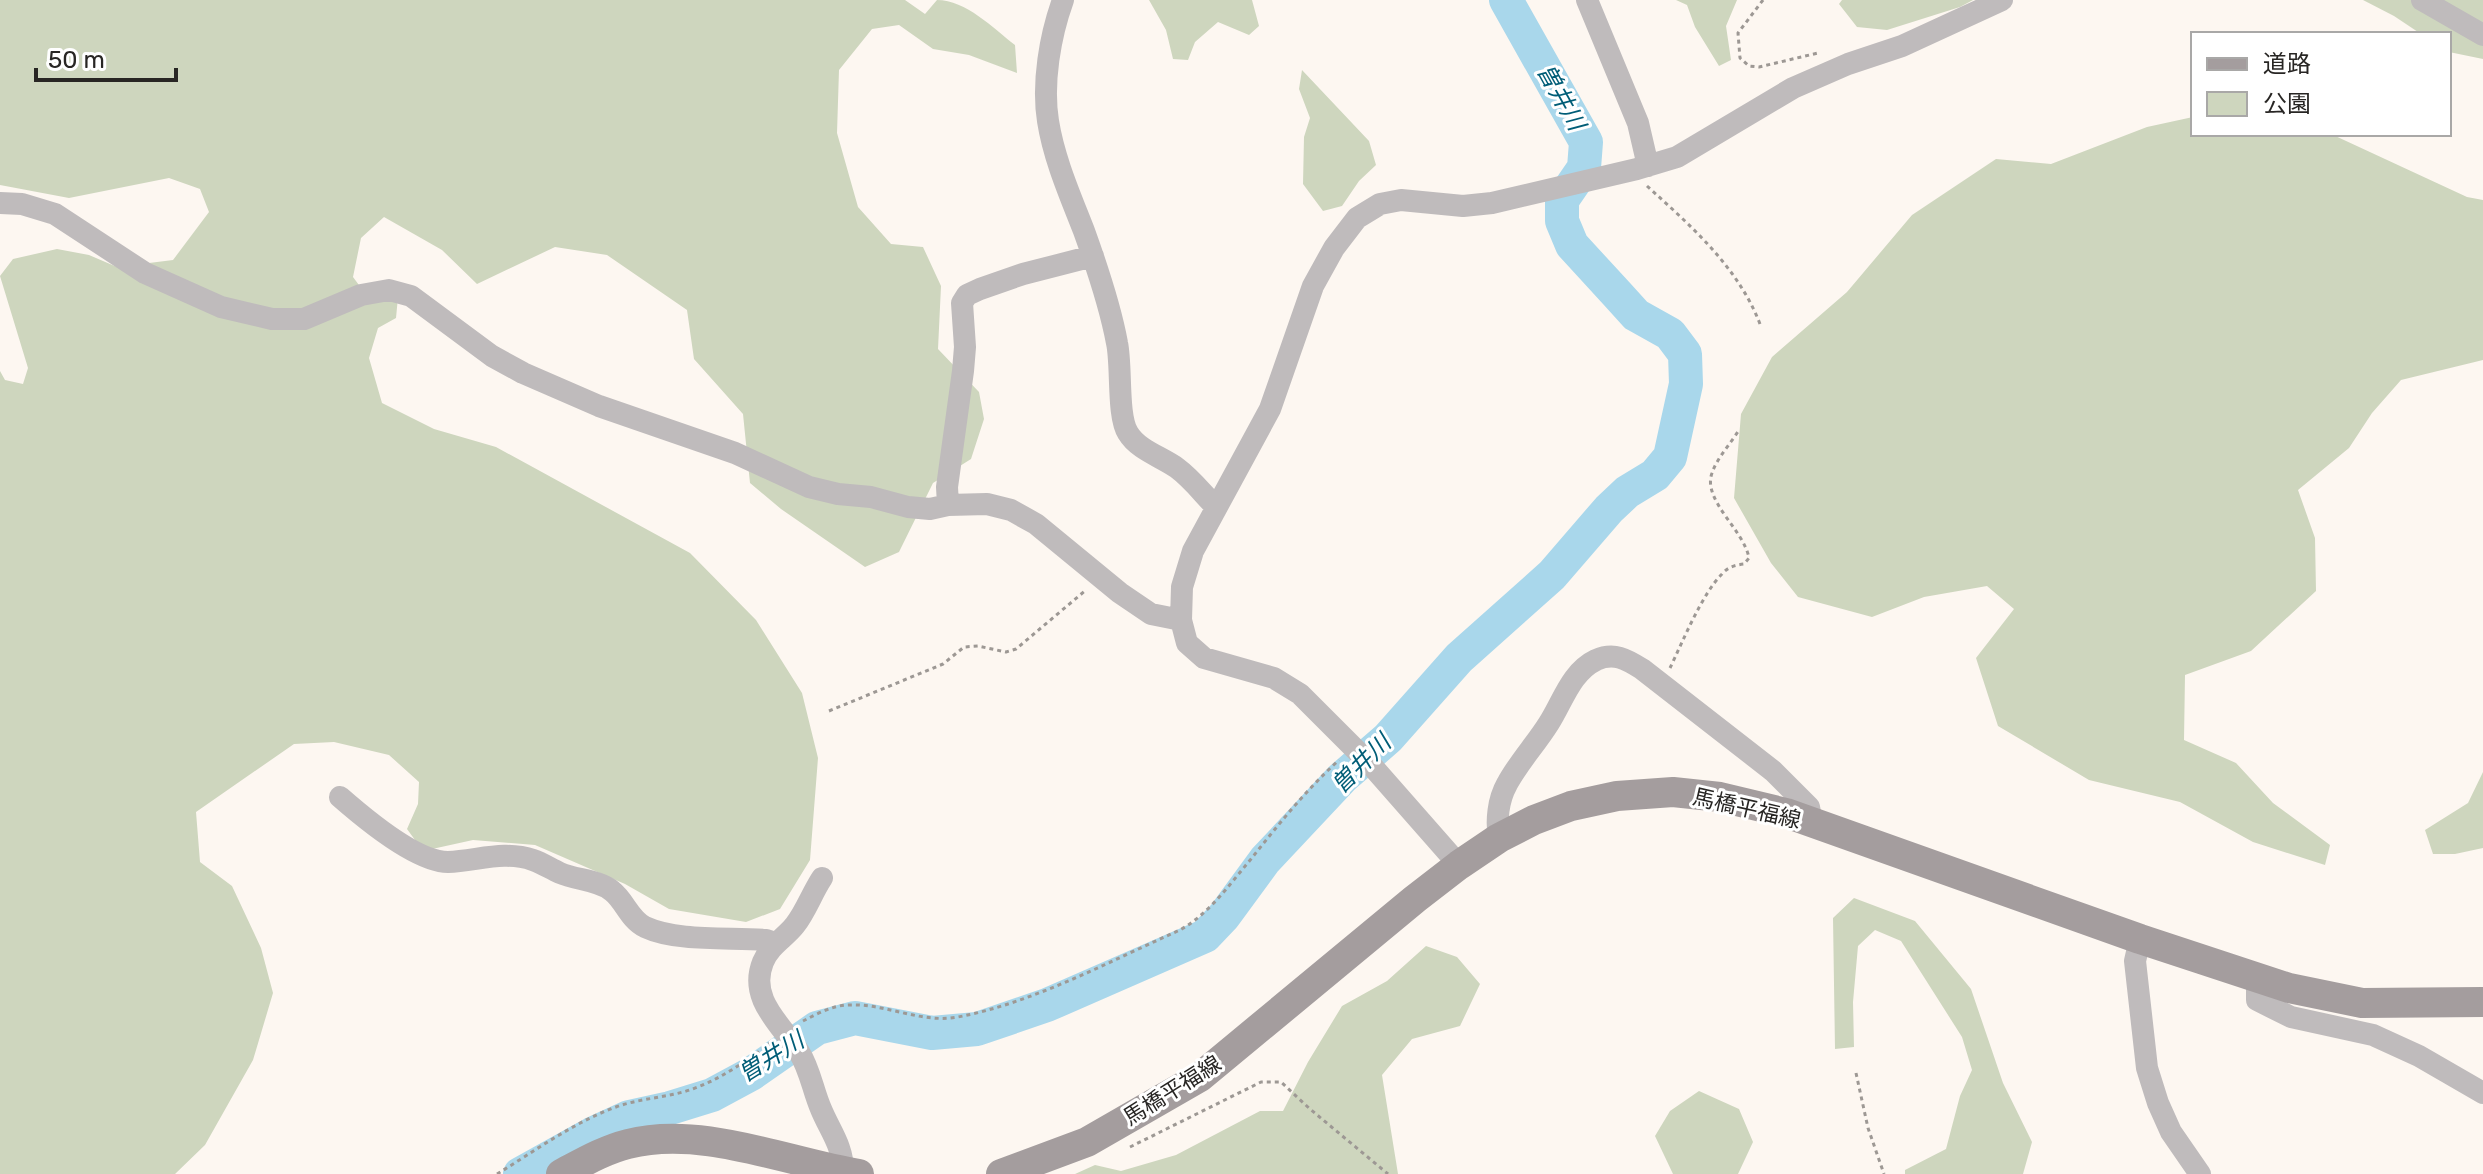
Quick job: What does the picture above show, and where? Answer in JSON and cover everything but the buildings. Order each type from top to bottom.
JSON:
[{"type":"main road","name":"馬橋平福線","points":[[1001,1174],[1087,1142],[1200,1077],[1459,865],[1499,838],[1571,806],[1651,792],[1720,797],[1786,813],[2257,979],[2362,1003],[2483,1002]]},
{"type":"main road","points":[[561,1174],[598,1154],[629,1144],[685,1140],[733,1146],[851,1173]]},
{"type":"street","points":[[1063,0],[1051,56],[1046,94],[1047,119],[1054,152],[1093,256],[1117,342],[1123,422],[1135,442],[1194,482],[1216,507]]},
{"type":"street","points":[[1587,0],[1638,123],[1642,168]]},
{"type":"street","points":[[1459,865],[1360,754],[1300,694],[1274,678],[1204,658],[1187,643],[1181,620],[1182,587],[1189,563],[1270,409],[1313,286],[1334,248],[1357,218],[1380,204],[1401,200],[1463,206],[1492,203],[1677,157],[1793,88],[1848,64],[1902,46],[2002,0]]},
{"type":"street","points":[[2422,0],[2483,35]]},
{"type":"street","points":[[0,203],[22,204],[55,214],[145,273],[221,307],[272,319],[304,319],[361,295],[389,290],[411,296],[492,356],[523,373],[599,406],[735,453],[809,487],[871,497],[908,507],[930,509],[948,505],[987,504],[1011,510],[1036,524],[1101,578],[1151,614],[1181,620]]},
{"type":"street","points":[[948,505],[947,487],[965,347],[962,303],[967,295],[980,289],[1093,256]]},
{"type":"street","points":[[1499,838],[1499,806],[1506,785],[1550,723],[1573,681],[1585,666],[1600,658],[1621,656],[1773,771],[1809,807],[1812,823]]},
{"type":"street","points":[[340,797],[413,851],[433,861],[451,862],[488,856],[533,860],[563,874],[612,890],[629,914],[644,926],[673,935],[775,943]]},
{"type":"street","points":[[822,878],[793,928],[775,943],[764,960],[758,978],[761,1000],[791,1041],[851,1173]]},
{"type":"street","points":[[2140,939],[2135,961],[2147,1068],[2171,1132],[2200,1174]]},
{"type":"street","points":[[2257,979],[2257,1000],[2291,1017],[2373,1035],[2419,1056],[2483,1093]]},
{"type":"path","points":[[1763,0],[1738,33],[1740,58],[1749,66],[1759,67],[1817,53],[1836,52],[1844,56],[1848,64]]},
{"type":"path","points":[[1642,168],[1645,185],[1713,248],[1752,302],[1760,324]]},
{"type":"path","points":[[1662,685],[1712,587],[1722,573],[1733,565],[1744,564],[1749,558],[1747,545],[1712,496],[1711,475],[1739,430]]},
{"type":"path","points":[[829,711],[943,664],[964,647],[978,646],[1006,652],[1016,649],[1101,578]]},
{"type":"path","points":[[497,1174],[587,1120],[615,1107],[682,1092],[711,1081],[755,1055],[791,1041],[829,1009],[848,1005],[884,1008],[926,1017],[955,1018],[1042,991],[1180,930],[1214,904],[1287,814],[1360,754]]},
{"type":"path","points":[[1856,1073],[1868,1128],[1884,1174]]},
{"type":"path","points":[[1087,1142],[1101,1150],[1120,1150],[1141,1144],[1261,1082],[1281,1082],[1388,1174]]},
{"type":"green space","points":[[0,0],[905,0],[925,14],[937,0],[969,10],[1015,45],[1017,73],[969,55],[933,49],[899,25],[872,29],[839,70],[837,133],[858,207],[891,244],[923,247],[941,286],[938,349],[979,392],[984,419],[971,459],[933,483],[899,552],[865,567],[781,509],[750,483],[743,414],[694,359],[687,310],[607,255],[555,247],[477,284],[442,250],[384,217],[361,238],[353,277],[370,300],[398,297],[396,318],[378,328],[369,358],[382,403],[434,429],[496,447],[690,553],[756,620],[802,693],[818,758],[810,860],[780,909],[746,922],[669,909],[625,884],[535,845],[473,840],[423,851],[407,829],[418,804],[419,782],[389,755],[334,742],[294,744],[196,812],[200,862],[232,886],[261,948],[273,993],[253,1060],[205,1145],[175,1174],[0,1174],[0,371],[5,380],[23,384],[28,368],[0,276],[13,259],[57,249],[89,255],[117,267],[173,260],[209,212],[200,189],[169,178],[69,198],[0,185]]},
{"type":"green space","points":[[1149,0],[1252,0],[1259,26],[1249,35],[1218,22],[1195,42],[1188,60],[1173,59],[1166,30]]},
{"type":"green space","points":[[1676,0],[1737,0],[1726,26],[1731,60],[1719,66],[1695,27],[1687,5]]},
{"type":"green space","points":[[1842,0],[1973,0],[1887,30],[1857,27],[1839,4]]},
{"type":"green space","points":[[2363,0],[2483,0],[2483,59],[2451,52],[2451,32],[2418,32]]},
{"type":"green space","points":[[1302,70],[1369,141],[1376,165],[1359,181],[1342,206],[1323,211],[1303,184],[1304,137],[1310,118],[1299,89]]},
{"type":"green space","points":[[2191,117],[2191,136],[2335,136],[2467,197],[2483,200],[2483,360],[2401,380],[2372,413],[2349,448],[2298,490],[2315,538],[2316,591],[2251,651],[2185,675],[2184,740],[2236,763],[2273,803],[2330,845],[2325,865],[2253,842],[2180,802],[2089,780],[1998,726],[1976,658],[2014,609],[1987,586],[1924,597],[1872,617],[1798,597],[1771,563],[1734,498],[1741,414],[1772,357],[1847,292],[1912,215],[1996,159],[2051,164],[2147,127]]},
{"type":"green space","points":[[2483,772],[2483,848],[2455,854],[2433,854],[2425,830],[2468,803]]},
{"type":"green space","points":[[1854,898],[1915,921],[1971,989],[2003,1083],[2032,1142],[2023,1174],[1905,1174],[1905,1170],[1946,1149],[1960,1096],[1972,1070],[1962,1037],[1901,941],[1875,930],[1858,946],[1853,1002],[1854,1047],[1835,1049],[1833,918]]},
{"type":"green space","points":[[1426,946],[1457,957],[1480,984],[1460,1026],[1412,1039],[1382,1075],[1398,1174],[1075,1174],[1095,1165],[1121,1171],[1176,1155],[1260,1111],[1283,1111],[1342,1006],[1387,981]]},
{"type":"green space","points":[[1699,1091],[1739,1109],[1753,1142],[1738,1174],[1673,1174],[1655,1136],[1670,1111]]},
{"type":"waterway","name":"曽井川","points":[[520,1174],[629,1117],[712,1095],[751,1074],[817,1028],[855,1018],[932,1033],[977,1029],[1047,1005],[1205,936],[1224,916],[1265,860],[1342,778],[1388,738],[1459,658],[1552,575],[1627,492],[1655,475],[1670,457],[1686,384],[1685,354],[1670,334],[1636,315],[1572,245],[1562,221],[1562,200],[1584,168],[1586,142],[1506,0]]}]
